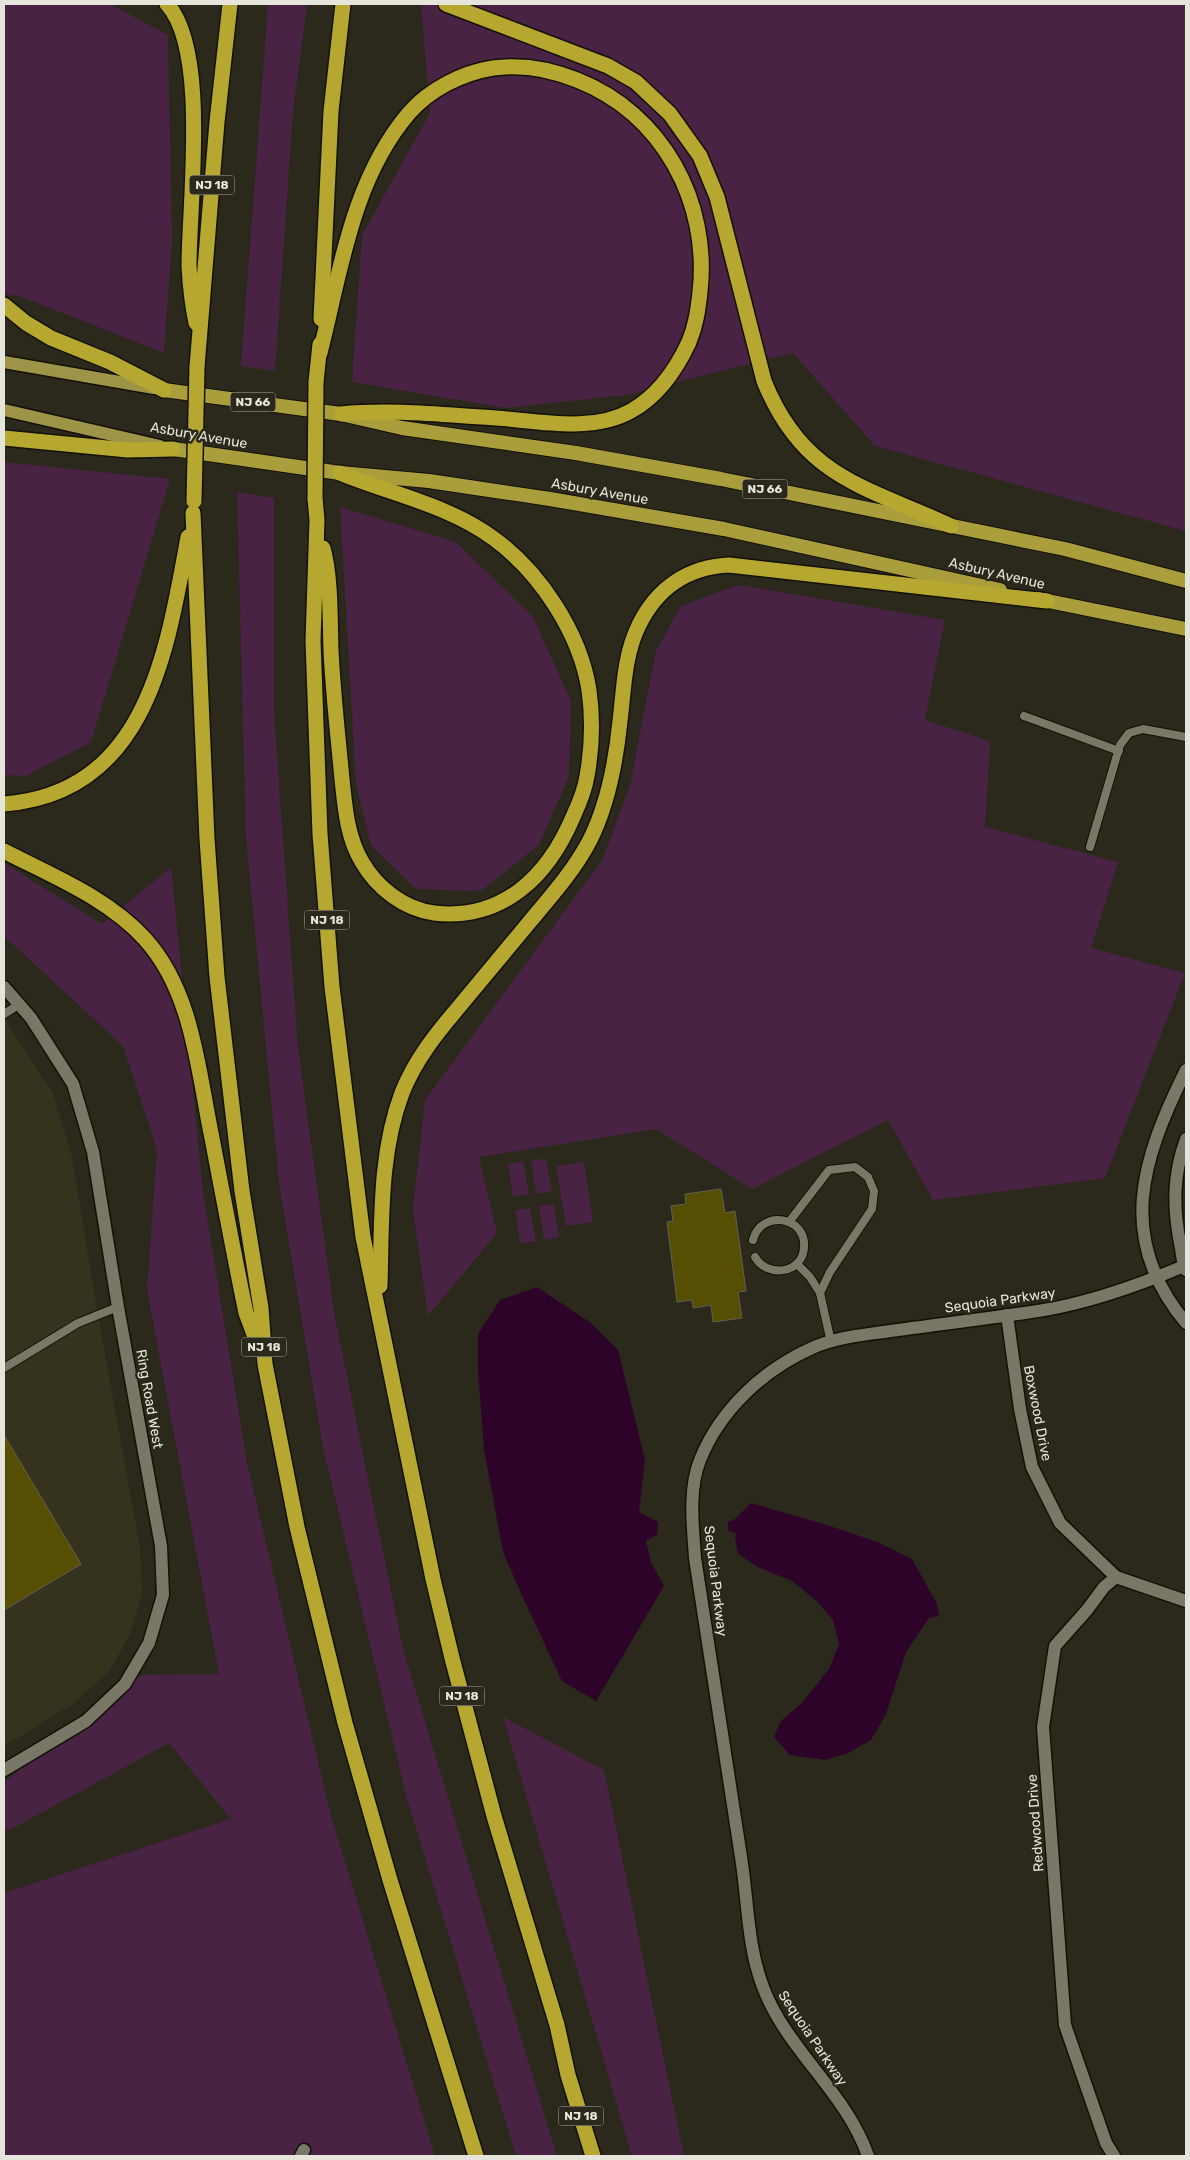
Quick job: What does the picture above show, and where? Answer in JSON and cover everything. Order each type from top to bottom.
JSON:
[{"type":"highway","points":[[167,4],[179,19],[190,58],[192,129],[189,267],[191,301],[198,336]]},
{"type":"highway","name":"NJ 18","points":[[230,4],[198,336],[193,507],[206,821],[217,977],[241,1182],[261,1308],[265,1364],[297,1527],[345,1723],[390,1880],[476,2156]]},
{"type":"highway","name":"NJ 18","points":[[343,4],[331,111],[320,353],[316,382],[316,526],[313,641],[315,732],[332,987],[362,1227],[433,1579],[494,1816],[557,2025],[568,2076],[593,2156]]},
{"type":"highway","points":[[446,4],[608,66],[636,82],[661,104],[700,156],[717,197],[764,381],[773,402],[790,431],[812,456],[831,470],[883,497],[950,526]]},
{"type":"highway","points":[[320,353],[346,241],[358,203],[373,167],[410,112],[433,92],[452,80],[480,70],[510,66],[538,68],[587,84],[606,93],[651,131],[682,176],[699,224],[702,275],[698,310],[695,327],[683,355],[670,376],[645,402],[618,417],[579,424],[413,412],[371,411],[341,414]]},
{"type":"highway","points":[[4,305],[26,323],[51,338],[110,362],[164,390]]},
{"type":"highway","name":"NJ 66","points":[[164,390],[341,414],[402,428],[576,453],[713,478],[1065,549],[1186,581]]},
{"type":"highway","points":[[4,438],[128,450],[173,449]]},
{"type":"highway","name":"Asbury Avenue","points":[[173,449],[340,474],[429,481],[532,496],[724,529],[1047,601],[1186,629]]},
{"type":"highway","points":[[316,526],[324,553],[346,814],[360,860],[382,888],[397,899],[427,912],[450,915],[468,914],[490,908],[505,901],[531,881],[555,852],[571,822],[587,778],[592,733],[588,689],[577,649],[553,601],[532,572],[492,537],[442,511],[340,474]]},
{"type":"highway","points":[[4,804],[25,802],[59,793],[86,776],[112,755],[129,733],[153,683],[172,628],[193,507]]},
{"type":"highway","points":[[379,1310],[385,1160],[408,1077],[429,1043],[564,880],[590,840],[606,799],[629,650],[649,606],[660,593],[685,575],[709,567],[729,565],[1047,601]]},
{"type":"highway","points":[[4,851],[78,889],[114,911],[146,940],[173,981],[192,1036],[246,1313],[265,1364]]},
{"type":"main road","name":"NJ 66","points":[[4,362],[164,390]]},
{"type":"main road","name":"Asbury Avenue","points":[[4,410],[173,449]]},
{"type":"street","name":"Ring Road West","points":[[4,987],[20,1004],[73,1084],[93,1152],[118,1307],[161,1546],[163,1596],[149,1643],[126,1684],[86,1720],[4,1770]]},
{"type":"street","points":[[1186,1070],[1148,1161],[1141,1216],[1148,1255],[1172,1306],[1186,1323]]},
{"type":"street","points":[[1185,1268],[1178,1235],[1175,1184],[1180,1157],[1186,1139]]},
{"type":"street","name":"Sequoia Parkway","points":[[868,2156],[846,2112],[778,2017],[764,1989],[755,1963],[746,1886],[695,1558],[692,1503],[700,1461],[720,1422],[742,1395],[773,1370],[813,1347],[850,1337],[1045,1310],[1103,1297],[1185,1268]]},
{"type":"street","name":"Boxwood Drive","points":[[1007,1315],[1020,1410],[1032,1467],[1060,1523],[1116,1577]]},
{"type":"street","points":[[1116,1577],[1186,1601]]},
{"type":"street","name":"Redwood Drive","points":[[1114,2156],[1106,2143],[1066,2024],[1043,1727],[1055,1646],[1087,1610],[1104,1587],[1116,1577]]},
{"type":"lane","points":[[1024,716],[1119,751]]},
{"type":"lane","points":[[1090,847],[1119,751],[1129,733],[1143,729],[1186,737]]},
{"type":"lane","points":[[4,1014],[20,1004]]},
{"type":"lane","points":[[789,1222],[829,1170],[855,1167],[868,1177],[874,1191],[872,1209],[830,1272],[820,1293]]},
{"type":"lane","points":[[753,1240],[758,1229],[764,1223],[781,1219],[789,1222],[802,1233],[804,1241],[804,1250],[797,1264],[789,1269],[772,1270],[764,1267],[756,1256]]},
{"type":"lane","points":[[797,1264],[810,1277],[820,1293],[832,1342]]},
{"type":"lane","points":[[4,1368],[78,1323],[118,1307]]},
{"type":"shaded area","points":[[4,4],[110,4],[168,35],[172,240],[164,353],[22,297],[4,294]]},
{"type":"shaded area","points":[[268,4],[307,4],[293,112],[275,371],[241,366]]},
{"type":"shaded area","points":[[421,4],[1186,4],[1186,531],[875,446],[793,353],[626,395],[506,408],[352,382],[362,235],[430,113]]},
{"type":"shaded area","points":[[4,462],[170,479],[91,742],[26,776],[4,775]]},
{"type":"shaded area","points":[[237,492],[274,498],[274,714],[298,1048],[335,1318],[403,1649],[557,2156],[516,2156],[406,1795],[323,1447],[279,1183],[246,837]]},
{"type":"shaded area","points":[[340,507],[456,542],[533,617],[571,701],[569,776],[539,845],[481,891],[416,889],[371,845],[356,784]]},
{"type":"shaded area","points":[[738,585],[945,620],[925,720],[990,741],[985,827],[1118,862],[1091,948],[1185,973],[1105,1178],[933,1200],[888,1120],[752,1189],[656,1129],[479,1157],[497,1233],[428,1316],[413,1210],[425,1100],[603,859],[630,785],[656,651],[681,606]]},
{"type":"shaded area","points":[[4,863],[102,924],[171,867],[203,1192],[247,1463],[331,1816],[435,2156],[4,2156],[4,1893],[231,1819],[169,1743],[8,1831],[4,1829],[4,1782],[125,1684],[143,1675],[219,1674],[147,1290],[157,1150],[123,1046],[4,936]]},
{"type":"shaded area","points":[[4,1018],[53,1093],[72,1157],[97,1310],[140,1548],[142,1593],[130,1635],[109,1671],[73,1704],[4,1746]]},
{"type":"shaded area","points":[[546,1158],[552,1191],[536,1194],[531,1161]]},
{"type":"shaded area","points":[[523,1161],[529,1194],[513,1197],[508,1164]]},
{"type":"shaded area","points":[[584,1162],[593,1222],[566,1226],[556,1166]]},
{"type":"shaded area","points":[[554,1204],[559,1237],[544,1240],[539,1206]]},
{"type":"shaded area","points":[[530,1208],[536,1241],[520,1243],[515,1210]]},
{"type":"shaded area","points":[[537,1287],[591,1323],[618,1350],[645,1460],[639,1512],[658,1522],[657,1535],[646,1541],[651,1562],[664,1586],[596,1701],[562,1681],[524,1600],[503,1552],[484,1449],[478,1371],[478,1334],[500,1300]]},
{"type":"shaded area","points":[[751,1503],[877,1542],[912,1559],[937,1604],[939,1616],[929,1618],[906,1652],[886,1714],[871,1740],[848,1753],[825,1760],[790,1755],[774,1737],[781,1721],[802,1703],[829,1669],[839,1644],[833,1620],[818,1602],[792,1581],[758,1567],[738,1554],[735,1537],[737,1534],[728,1530],[728,1522],[735,1519]]},
{"type":"shaded area","points":[[503,1717],[604,1770],[684,2156],[632,2156]]},
{"type":"building","points":[[721,1189],[725,1213],[735,1211],[746,1291],[738,1292],[742,1318],[713,1322],[711,1305],[693,1308],[692,1300],[677,1302],[667,1222],[673,1221],[671,1206],[686,1204],[685,1194]]},
{"type":"building","points":[[4,1435],[81,1564],[4,1610]]}]
